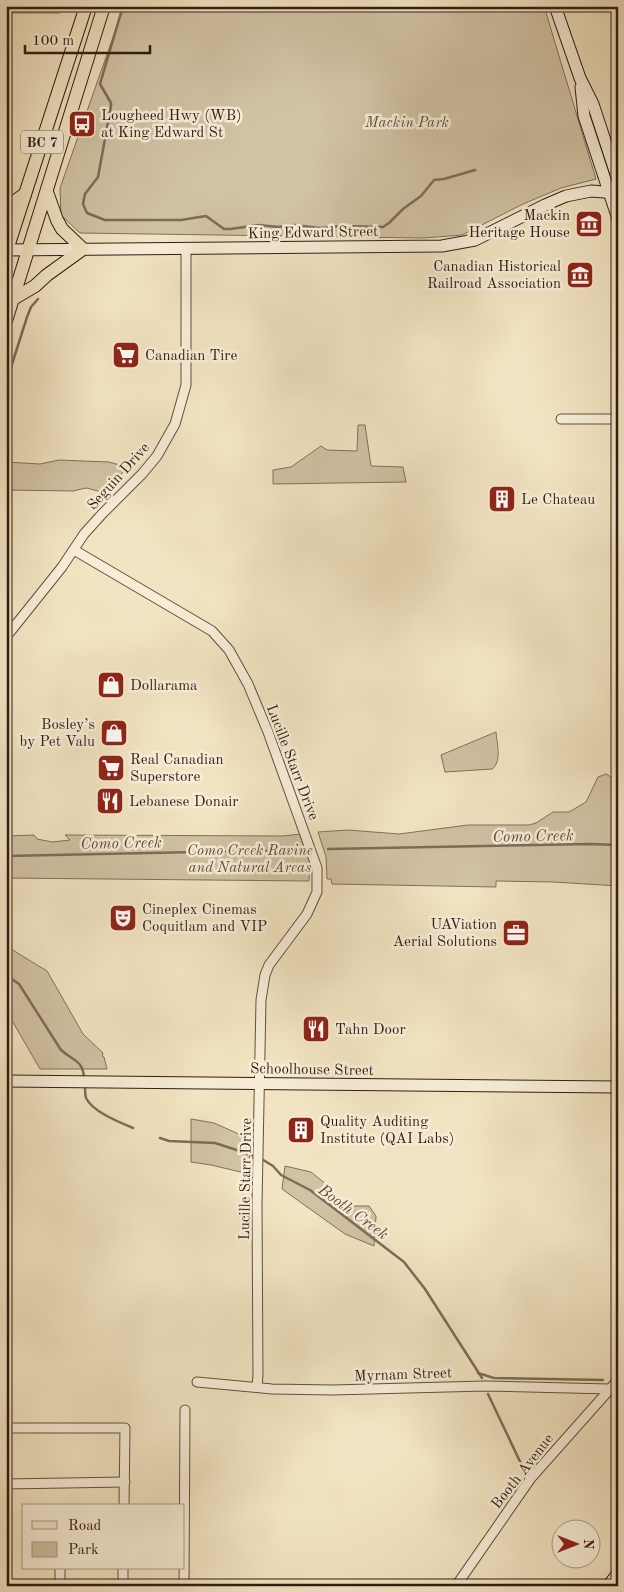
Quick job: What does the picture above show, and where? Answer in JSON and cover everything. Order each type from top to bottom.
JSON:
[{"type":"main road","name":"BC 7","points":[[7,251],[86,6]]},
{"type":"main road","name":"BC 7","points":[[6,321],[104,6]]},
{"type":"main road","points":[[555,6],[580,78],[593,104],[618,180]]},
{"type":"main road","points":[[580,78],[584,116],[613,192],[618,219]]},
{"type":"main road","points":[[13,299],[35,286],[47,274],[83,249],[62,229],[47,192]]},
{"type":"main road","name":"King Edward Street","points":[[7,251],[452,245],[475,240],[487,235],[555,200],[584,192],[613,192]]},
{"type":"main road","points":[[6,214],[11,204],[25,194]]},
{"type":"main road","name":"Schoolhouse Street","points":[[6,1081],[618,1086]]},
{"type":"main road","points":[[608,1586],[618,1574]]},
{"type":"street","name":"Seguin Drive","points":[[6,637],[62,568],[84,534],[157,456],[175,424],[186,385],[186,248]]},
{"type":"street","points":[[561,419],[618,419]]},
{"type":"street","name":"Lucille Starr Drive","points":[[74,550],[212,631],[230,650],[248,684],[267,730],[317,868],[316,892],[307,914],[275,956],[265,975],[261,1000],[257,1205],[257,1388]]},
{"type":"street","name":"Myrnam Street","points":[[197,1382],[272,1389],[332,1390],[615,1384]]},
{"type":"street","name":"Booth Avenue","points":[[456,1586],[531,1478],[615,1384]]},
{"type":"street","points":[[184,1504],[185,1410]]},
{"type":"street","points":[[6,1428],[125,1428],[124,1504]]},
{"type":"street","points":[[6,1484],[125,1482]]},
{"type":"street","points":[[60,1570],[60,1586]]},
{"type":"street","points":[[123,1570],[123,1586]]},
{"type":"street","points":[[184,1570],[184,1586]]},
{"type":"green space","points":[[6,6],[63,6],[60,13],[6,13]]},
{"type":"green space","name":"Mackin Park","points":[[124,6],[544,6],[596,179],[561,188],[523,204],[462,235],[424,238],[80,233],[61,215],[60,188]]},
{"type":"green space","points":[[358,425],[365,425],[371,466],[403,467],[406,482],[273,484],[273,470],[291,467],[321,446],[327,450],[357,451]]},
{"type":"green space","points":[[59,460],[109,462],[127,467],[106,493],[86,488],[73,491],[6,490],[6,462],[40,464]]},
{"type":"green space","points":[[496,732],[498,757],[492,769],[445,772],[441,755]]},
{"type":"green space","name":"Como Creek Ravine and Natural Areas","points":[[606,774],[616,780],[618,786],[618,886],[496,881],[496,887],[332,884],[331,879],[327,879],[326,857],[318,832],[348,830],[399,834],[468,825],[529,825],[536,823],[553,812],[569,812],[586,802],[598,777]]},
{"type":"green space","name":"Como Creek Ravine and Natural Areas","points":[[301,834],[310,858],[309,881],[6,878],[6,836],[34,835],[37,839],[52,842],[70,840],[65,835],[283,836]]},
{"type":"green space","points":[[6,946],[47,971],[83,1034],[103,1053],[102,1056],[104,1057],[107,1069],[40,1069],[6,1010]]},
{"type":"green space","points":[[191,1119],[214,1123],[250,1139],[249,1174],[191,1162]]},
{"type":"green space","points":[[285,1166],[311,1172],[327,1185],[342,1206],[369,1206],[376,1216],[374,1246],[345,1234],[282,1189]]},
{"type":"waterway","points":[[123,6],[100,84],[111,106],[98,177],[85,194],[83,204],[87,213],[105,220],[181,220],[206,216],[224,229],[259,225],[278,227],[294,225],[320,228],[340,226],[383,227],[421,196],[434,180],[475,170]]},
{"type":"waterway","points":[[137,6],[142,8],[158,6]]},
{"type":"waterway","points":[[441,6],[465,10]]},
{"type":"waterway","points":[[6,383],[27,317],[31,307],[38,299]]},
{"type":"waterway","name":"Como Creek","points":[[328,849],[618,845]]},
{"type":"waterway","name":"Como Creek","points":[[6,856],[297,850]]},
{"type":"waterway","name":"Booth Creek","points":[[6,975],[19,984],[61,1050],[77,1061],[82,1068],[84,1078]]},
{"type":"waterway","name":"Booth Creek","points":[[85,1086],[86,1098],[94,1108],[133,1128]]},
{"type":"waterway","name":"Booth Creek","points":[[160,1138],[169,1141],[215,1143],[255,1156]]},
{"type":"waterway","name":"Booth Creek","points":[[260,1158],[273,1166],[281,1175],[310,1190],[404,1262],[425,1289],[482,1378]]},
{"type":"waterway","points":[[478,1373],[494,1378],[603,1380]]},
{"type":"waterway","name":"Booth Creek","points":[[488,1394],[524,1470]]},
{"type":"place","name":"Lougheed Hwy (WB) at King Edward St","points":[[82,124]]},
{"type":"place","name":"Mackin Heritage House","points":[[589,224]]},
{"type":"place","name":"Canadian Historical Railroad Association","points":[[580,275]]},
{"type":"place","name":"Canadian Tire","points":[[126,355]]},
{"type":"place","name":"Le Chateau","points":[[502,499]]},
{"type":"place","name":"Dollarama","points":[[111,685]]},
{"type":"place","name":"Bosley’s by Pet Valu","points":[[114,733]]},
{"type":"place","name":"Real Canadian Superstore","points":[[111,768]]},
{"type":"place","name":"Lebanese Donair","points":[[110,801]]},
{"type":"place","name":"Cineplex Cinemas Coquitlam and VIP","points":[[123,918]]},
{"type":"place","name":"UAViation Aerial Solutions","points":[[516,933]]},
{"type":"place","name":"Tahn Door","points":[[316,1029]]},
{"type":"place","name":"Quality Auditing Institute (QAI Labs)","points":[[301,1130]]}]
